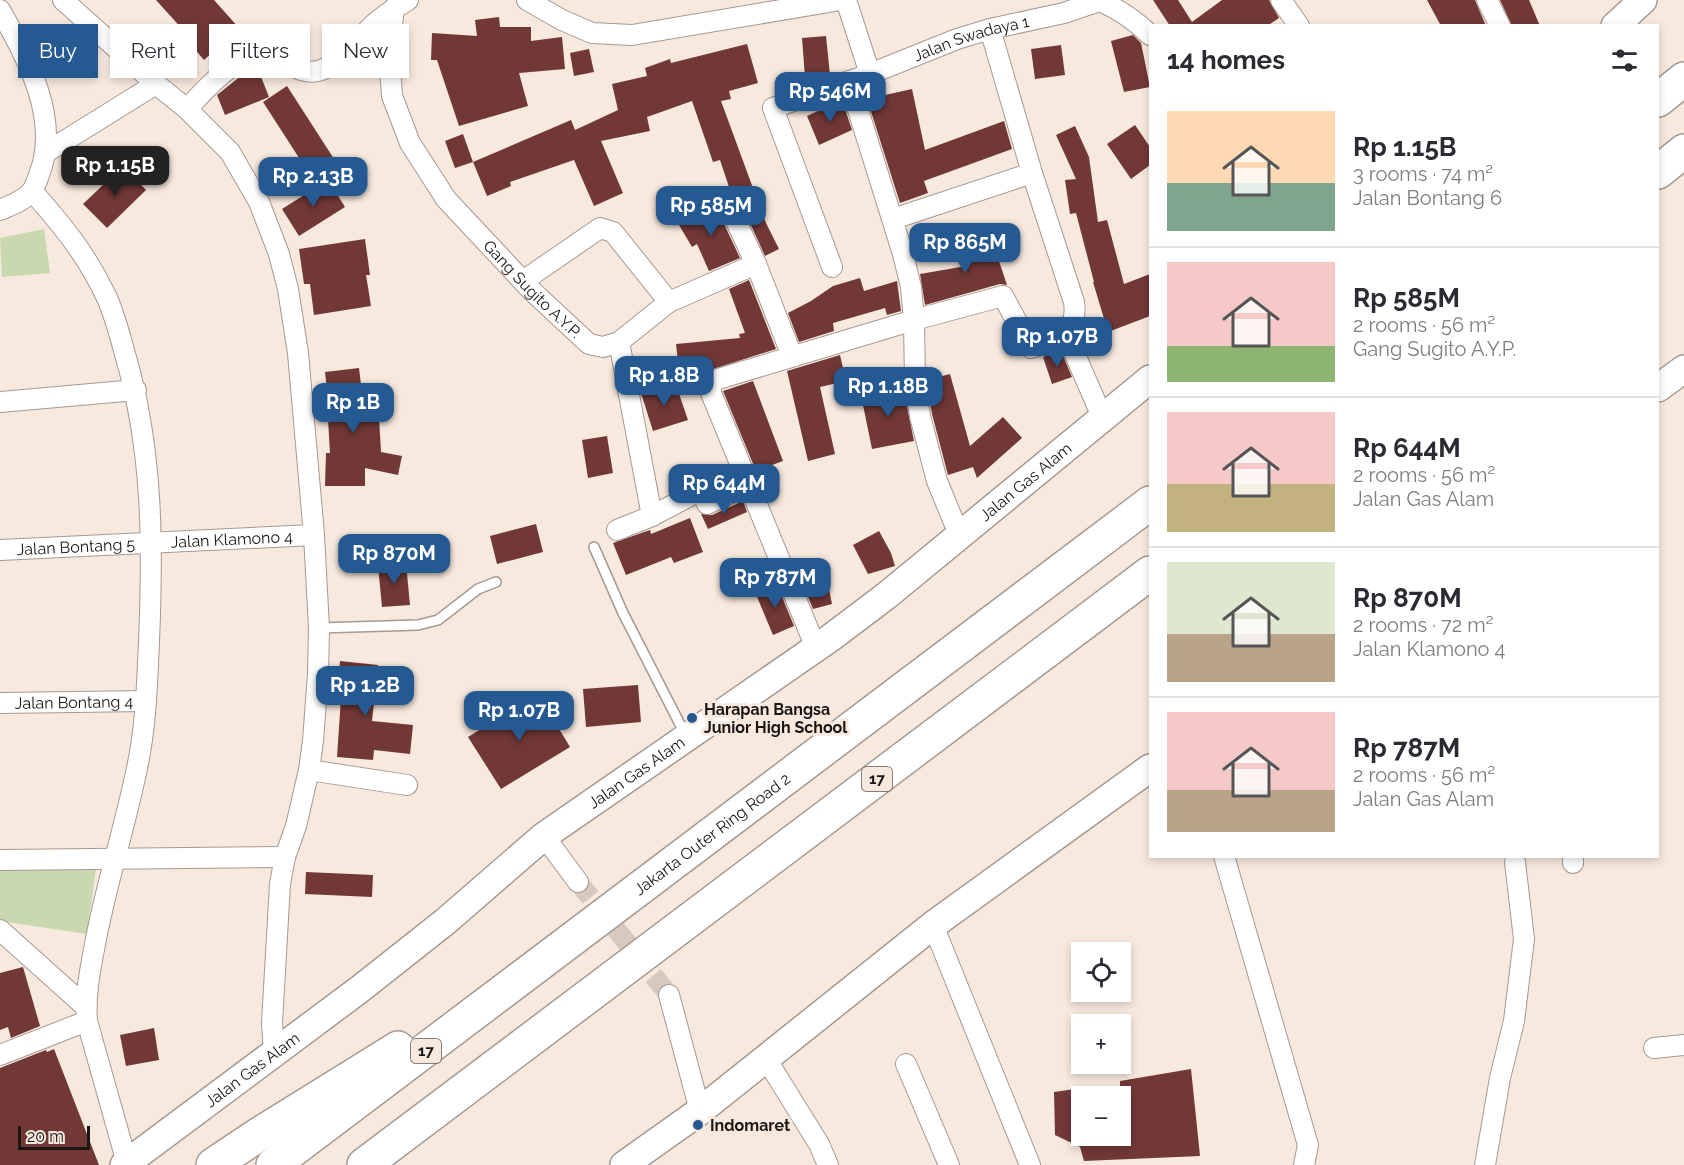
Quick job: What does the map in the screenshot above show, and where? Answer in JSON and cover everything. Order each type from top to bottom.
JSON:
[{"type":"highway","points":[[1659,99],[1684,79]]},
{"type":"highway","points":[[1659,171],[1684,151]]},
{"type":"highway","name":"Jakarta Outer Ring Road 2","points":[[273,1165],[1149,504]]},
{"type":"highway","name":"17","points":[[364,1165],[1149,574]]},
{"type":"highway","points":[[213,1165],[578,937]]},
{"type":"highway","points":[[402,1165],[604,985]]},
{"type":"main road","points":[[1617,24],[1643,0]]},
{"type":"main road","points":[[1659,387],[1684,369]]},
{"type":"main road","name":"Jalan Gas Alam","points":[[126,1164],[411,948],[544,836],[816,648],[886,596],[1149,381]]},
{"type":"main road","points":[[624,1165],[699,1111],[933,925],[1149,769]]},
{"type":"street","points":[[63,0],[187,109],[230,152],[259,202],[279,254],[288,289],[298,353],[314,535],[319,628],[316,713],[309,770],[296,826],[285,857],[280,885],[272,1023],[274,1053]]},
{"type":"street","points":[[527,0],[562,20],[592,33],[632,36],[841,0]]},
{"type":"street","points":[[846,0],[870,74]]},
{"type":"street","points":[[1281,0],[1298,24]]},
{"type":"street","points":[[1487,0],[1499,24]]},
{"type":"street","points":[[1101,1],[1119,9],[1149,34]]},
{"type":"street","name":"Jalan Swadaya 1","points":[[831,267],[773,108],[870,74],[924,51],[990,29],[1064,13],[1101,1]]},
{"type":"street","points":[[187,109],[212,82],[238,63],[249,59],[260,56],[274,58],[304,71],[318,71],[348,50],[401,4]]},
{"type":"street","name":"Gang Sugito A.Y.P.","points":[[401,4],[389,50],[392,96],[410,143],[446,200],[589,344],[603,347],[619,342]]},
{"type":"street","points":[[0,10],[34,77],[44,115],[46,134],[42,166],[32,191],[23,199],[0,210]]},
{"type":"street","points":[[990,29],[1032,173],[1074,302],[1076,318],[1070,343],[1103,419]]},
{"type":"street","points":[[849,81],[893,219],[911,287],[915,382],[920,416],[937,481],[960,537]]},
{"type":"street","points":[[45,153],[156,84]]},
{"type":"street","points":[[893,219],[1032,173]]},
{"type":"street","points":[[32,191],[82,251],[103,291],[119,333],[136,390],[147,458],[152,543],[146,701],[137,767],[90,968],[86,1014],[126,1164]]},
{"type":"street","points":[[729,206],[756,264],[792,356]]},
{"type":"street","points":[[523,280],[600,228],[613,232],[669,302]]},
{"type":"street","points":[[652,516],[619,342],[669,302],[756,264]]},
{"type":"street","points":[[816,648],[711,393],[711,385],[718,379],[792,356],[1003,296],[1031,348],[1070,336]]},
{"type":"street","points":[[0,402],[136,390]]},
{"type":"street","points":[[617,530],[652,516],[701,490],[707,504],[749,485]]},
{"type":"street","name":"Jalan Klamono 4","points":[[152,543],[314,535]]},
{"type":"street","name":"Jalan Bontang 5","points":[[0,550],[152,543]]},
{"type":"street","name":"Jalan Bontang 4","points":[[0,703],[146,701]]},
{"type":"street","points":[[309,770],[407,785]]},
{"type":"street","points":[[544,836],[578,882]]},
{"type":"street","points":[[0,860],[285,857]]},
{"type":"street","points":[[1225,858],[1308,1145],[1304,1165]]},
{"type":"street","points":[[1485,1165],[1500,1078],[1514,1021],[1524,939],[1515,862]]},
{"type":"street","points":[[933,925],[1030,1165]]},
{"type":"street","points":[[0,930],[86,1014]]},
{"type":"street","points":[[669,995],[699,1111]]},
{"type":"street","points":[[0,1055],[86,1014]]},
{"type":"street","points":[[1654,1048],[1684,1045]]},
{"type":"street","points":[[765,1057],[819,1144],[828,1165]]},
{"type":"street","points":[[906,1064],[950,1165]]},
{"type":"lane","points":[[594,547],[623,613],[686,737]]},
{"type":"lane","points":[[319,628],[418,625],[438,620],[478,589],[496,582]]},
{"type":"green space","points":[[44,229],[50,273],[2,277],[0,238]]},
{"type":"green space","points":[[3,856],[97,861],[87,934],[0,921],[0,871]]},
{"type":"building","points":[[156,0],[214,0],[235,24],[209,24],[209,55],[204,60],[197,52],[197,24],[178,24]]},
{"type":"building","points":[[1153,0],[1178,0],[1192,22],[1222,0],[1269,0],[1279,18],[1270,24],[1169,24]]},
{"type":"building","points":[[1427,0],[1475,0],[1485,24],[1440,24]]},
{"type":"building","points":[[1500,0],[1529,0],[1539,24],[1511,24]]},
{"type":"building","points":[[499,17],[500,27],[531,27],[531,41],[562,37],[565,69],[519,73],[528,106],[459,126],[437,60],[431,60],[432,33],[477,36],[475,20]]},
{"type":"building","points":[[1133,35],[1141,43],[1149,87],[1124,92],[1111,41]]},
{"type":"building","points":[[826,36],[830,75],[805,77],[802,38]]},
{"type":"building","points":[[747,44],[758,83],[729,91],[731,99],[721,101],[757,199],[759,198],[765,221],[779,249],[765,256],[740,201],[729,194],[731,193],[720,160],[713,162],[692,101],[647,117],[650,131],[601,141],[623,193],[594,206],[574,160],[510,182],[511,186],[487,196],[473,162],[571,120],[575,130],[618,110],[612,84],[647,76],[645,68],[670,59],[671,63]]},
{"type":"building","points":[[1061,45],[1065,75],[1035,79],[1031,49]]},
{"type":"building","points":[[589,49],[594,72],[574,76],[570,53]]},
{"type":"building","points":[[238,78],[262,78],[269,97],[225,115],[217,95]]},
{"type":"building","points":[[287,86],[336,162],[312,178],[263,102]]},
{"type":"building","points":[[912,89],[925,150],[1004,121],[1012,149],[924,181],[928,193],[900,203],[867,99]]},
{"type":"building","points":[[842,100],[852,130],[819,145],[807,116]]},
{"type":"building","points":[[1135,125],[1149,146],[1149,166],[1131,179],[1107,144]]},
{"type":"building","points":[[1075,126],[1089,157],[1098,222],[1107,220],[1124,284],[1149,274],[1149,316],[1108,332],[1076,213],[1070,214],[1065,180],[1076,179],[1056,135]]},
{"type":"building","points":[[463,134],[473,162],[455,168],[445,141]]},
{"type":"building","points":[[123,166],[146,190],[107,228],[83,204]]},
{"type":"building","points":[[328,180],[345,207],[299,236],[282,209]]},
{"type":"building","points":[[718,201],[718,211],[740,258],[709,271],[697,244],[692,247],[679,225]]},
{"type":"building","points":[[991,237],[1007,285],[1000,284],[925,305],[920,274],[966,266],[960,248]]},
{"type":"building","points":[[365,239],[370,275],[366,275],[371,306],[314,315],[310,284],[304,284],[299,249]]},
{"type":"building","points":[[860,278],[864,291],[897,281],[901,311],[887,315],[885,308],[833,323],[834,331],[799,342],[788,313],[833,286]]},
{"type":"building","points":[[749,280],[776,349],[710,370],[709,367],[679,371],[676,344],[740,338],[739,334],[745,333],[729,289]]},
{"type":"building","points":[[1061,351],[1072,377],[1052,384],[1043,357]]},
{"type":"building","points":[[840,355],[846,381],[820,387],[835,454],[808,461],[787,371]]},
{"type":"building","points":[[359,368],[365,418],[379,417],[381,452],[402,456],[398,475],[365,468],[365,486],[325,486],[326,453],[330,453],[328,420],[330,419],[325,372]]},
{"type":"building","points":[[950,374],[970,446],[1003,417],[1022,438],[977,478],[973,467],[948,475],[932,414],[927,380]]},
{"type":"building","points":[[753,381],[783,461],[756,471],[723,391]]},
{"type":"building","points":[[675,382],[688,420],[653,431],[641,393]]},
{"type":"building","points":[[903,387],[914,441],[872,449],[861,395]]},
{"type":"building","points":[[607,436],[613,473],[588,478],[582,440]]},
{"type":"building","points":[[743,501],[747,512],[708,529],[701,514],[712,515]]},
{"type":"building","points":[[690,518],[703,552],[674,563],[671,557],[626,575],[613,543],[650,530],[651,534]]},
{"type":"building","points":[[536,524],[543,552],[497,564],[490,536]]},
{"type":"building","points":[[879,531],[895,566],[868,574],[853,545]]},
{"type":"building","points":[[406,563],[410,605],[382,607],[378,566]]},
{"type":"building","points":[[827,579],[832,604],[813,609],[803,585]]},
{"type":"building","points":[[776,582],[794,626],[773,635],[755,592]]},
{"type":"building","points":[[340,661],[378,665],[372,721],[413,725],[410,754],[374,750],[373,760],[337,757],[341,698],[337,697]]},
{"type":"building","points":[[638,685],[641,722],[586,727],[583,689]]},
{"type":"building","points":[[538,694],[570,747],[501,789],[468,737]]},
{"type":"building","points":[[306,872],[373,875],[372,897],[305,894]]},
{"type":"building","points":[[23,967],[40,1026],[11,1038],[8,1027],[0,1030],[0,973]]},
{"type":"building","points":[[154,1028],[159,1060],[126,1066],[120,1035]]},
{"type":"building","points":[[54,1049],[99,1165],[0,1165],[0,1068]]},
{"type":"building","points":[[1191,1069],[1200,1156],[1084,1161],[1078,1146],[1131,1146],[1131,1086],[1120,1086],[1120,1081]]},
{"type":"building","points":[[1071,1090],[1071,1143],[1055,1135],[1054,1092]]},
{"type":"tunnel","points":[[578,882],[669,995]]},
{"type":"place","name":"Harapan Bangsa Junior High School","points":[[692,718]]},
{"type":"place","name":"Indomaret","points":[[698,1125]]}]
